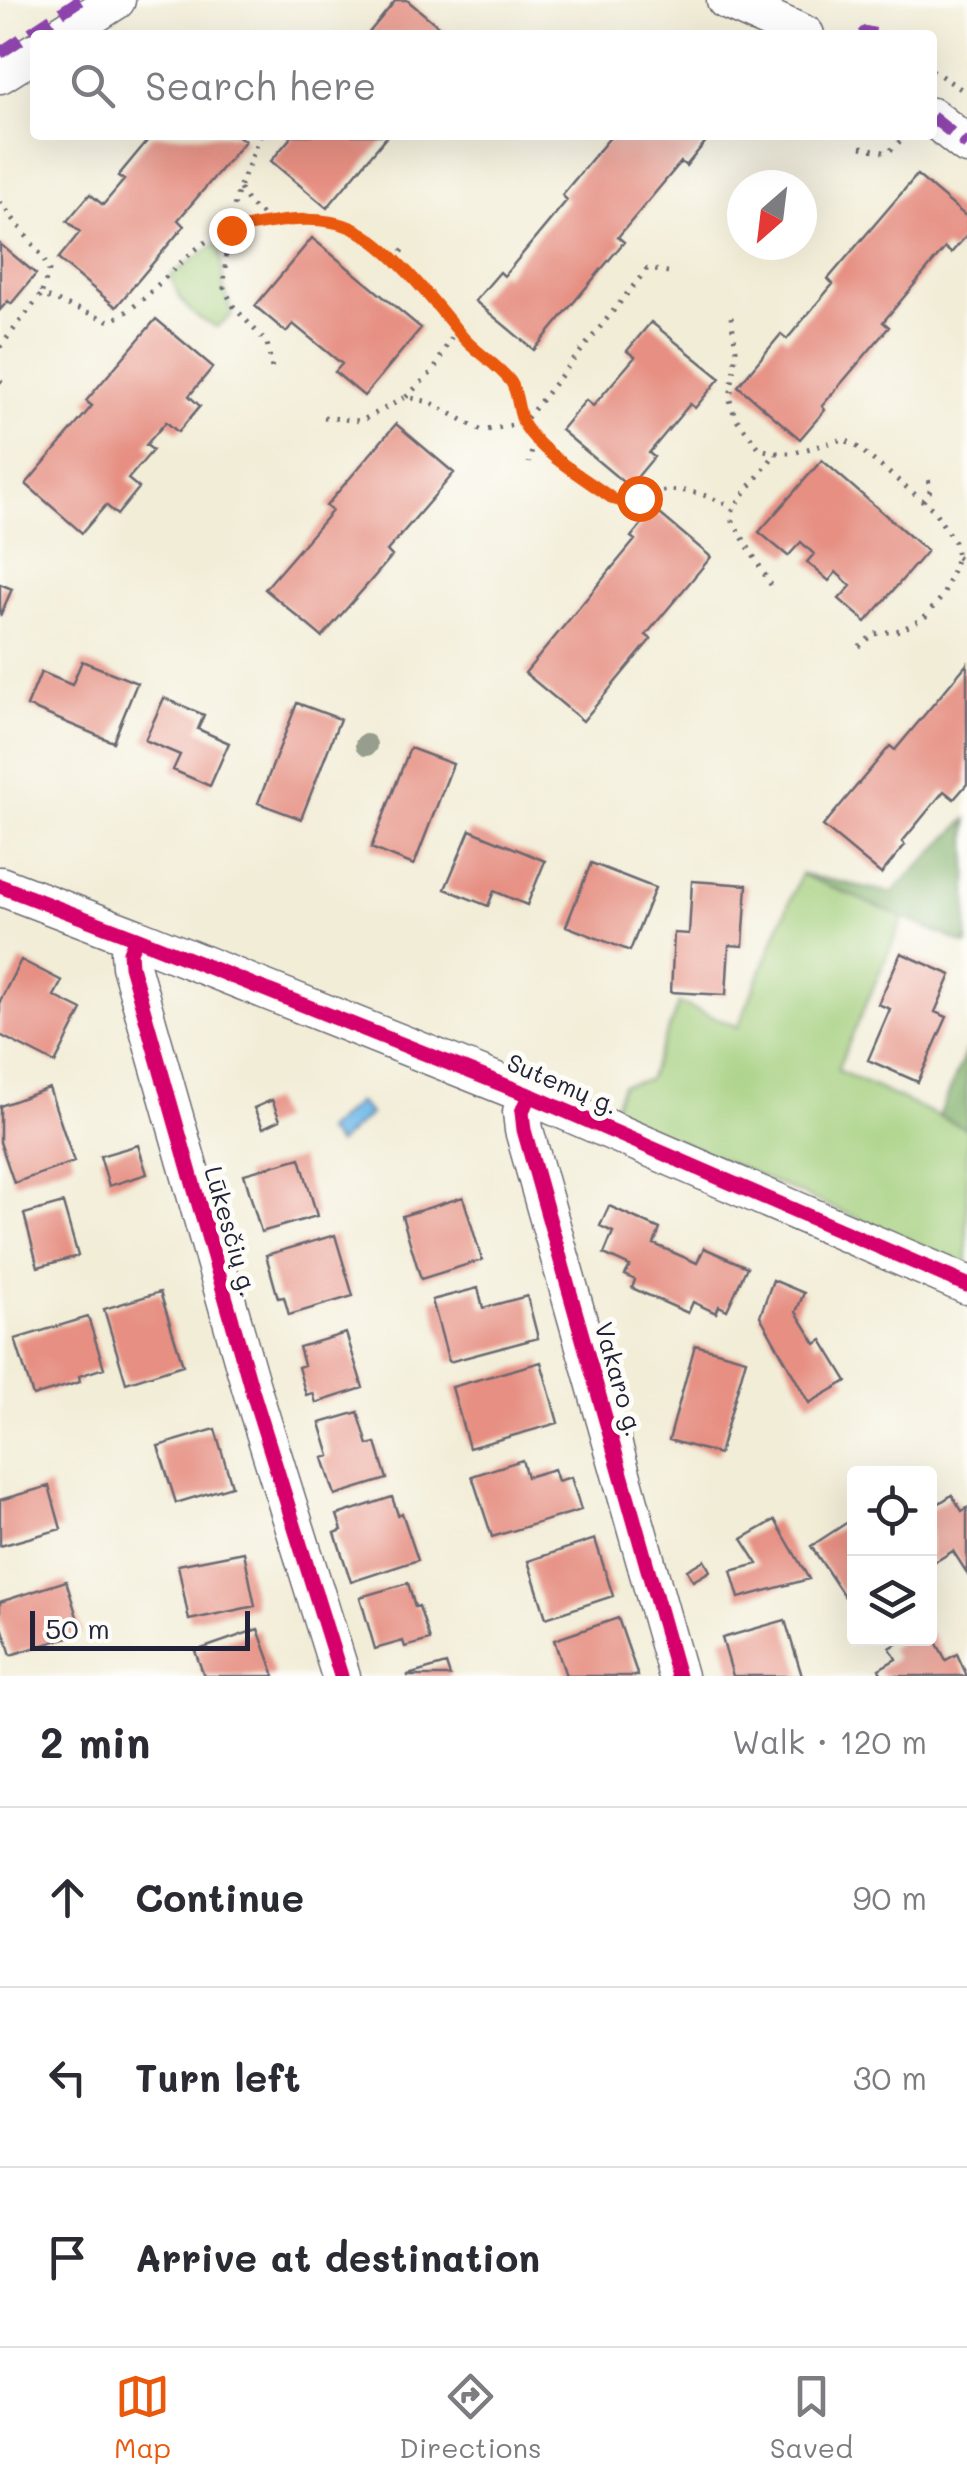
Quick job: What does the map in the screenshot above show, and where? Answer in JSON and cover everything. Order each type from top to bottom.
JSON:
[{"type":"street","points":[[69,30],[116,0]]},
{"type":"street","points":[[726,0],[795,30]]},
{"type":"street","points":[[0,74],[30,55]]},
{"type":"street","points":[[937,121],[967,145]]},
{"type":"street","points":[[0,886],[136,938]]},
{"type":"street","name":"Sutemų g.","points":[[136,938],[529,1095],[967,1285]]},
{"type":"street","name":"Lūkesčių g.","points":[[136,938],[130,952],[131,966],[250,1387],[341,1676]]},
{"type":"street","name":"Vakaro g.","points":[[529,1095],[522,1112],[524,1130],[678,1676]]},
{"type":"path","points":[[937,73],[967,93]]},
{"type":"path","points":[[258,140],[226,232],[224,288],[234,307],[267,343],[273,374]]},
{"type":"path","points":[[861,147],[888,154],[902,140]]},
{"type":"path","points":[[239,188],[249,204],[272,222]]},
{"type":"path","points":[[0,202],[49,271],[42,295],[0,347]]},
{"type":"path","points":[[42,295],[110,321],[130,312],[177,263],[226,232],[272,222],[316,221],[352,228],[394,260],[512,383],[523,424],[535,438],[613,499],[624,502],[657,492],[686,489],[733,508]]},
{"type":"path","points":[[394,260],[405,248]]},
{"type":"path","points":[[406,397],[430,402],[482,431],[523,424],[647,269],[674,273]]},
{"type":"path","points":[[731,317],[736,349],[730,400],[735,417],[760,448],[793,453],[842,438],[932,508],[954,542],[957,557],[943,596],[924,618],[901,630],[874,634],[855,650]]},
{"type":"path","points":[[324,417],[360,421],[406,397],[434,370],[456,328]]},
{"type":"path","points":[[528,464],[535,438]]},
{"type":"path","points":[[770,585],[734,522],[733,508],[776,453]]},
{"type":"path","points":[[923,501],[931,489],[928,479]]},
{"type":"path","points":[[957,557],[967,564]]},
{"type":"green space","points":[[219,242],[224,288],[232,315],[217,327],[187,307],[171,275]]},
{"type":"green space","points":[[967,819],[967,945],[801,874],[892,893]]},
{"type":"green space","points":[[801,874],[904,917],[837,1070],[967,1129],[967,1266],[612,1112],[622,1085],[648,1080],[679,1003],[738,1027]]},
{"type":"green space","points":[[967,1049],[967,1129],[939,1116]]},
{"type":"water","points":[[358,1102],[370,1114],[337,1144],[325,1131]]},
{"type":"building","points":[[396,0],[407,0],[443,30],[371,30]]},
{"type":"building","points":[[148,140],[245,141],[178,220],[184,226],[116,307],[58,259],[80,232],[67,221],[90,194],[103,205],[124,180],[118,176]]},
{"type":"building","points":[[289,140],[384,140],[327,208],[271,161]]},
{"type":"building","points":[[608,140],[707,140],[686,166],[681,162],[618,237],[624,242],[534,350],[475,301],[500,272],[504,276],[567,200],[562,195]]},
{"type":"building","points":[[917,175],[967,217],[967,235],[951,253],[945,248],[883,322],[889,327],[822,406],[825,410],[800,439],[738,386],[781,334],[787,339],[833,284],[828,279]]},
{"type":"building","points":[[312,238],[421,328],[364,396],[335,372],[342,364],[293,324],[286,332],[255,306]]},
{"type":"building","points":[[0,244],[36,274],[11,304],[8,301],[0,310]]},
{"type":"building","points":[[156,319],[213,367],[189,396],[200,406],[178,432],[166,422],[146,445],[153,450],[128,479],[139,488],[117,515],[106,505],[82,533],[26,484],[92,406],[86,401]]},
{"type":"building","points":[[651,322],[720,378],[695,408],[690,404],[649,453],[654,457],[629,487],[561,430],[586,400],[593,406],[635,357],[627,351]]},
{"type":"building","points":[[396,424],[454,473],[387,551],[392,556],[322,637],[265,589],[332,511],[326,506]]},
{"type":"building","points":[[822,460],[927,551],[866,622],[839,599],[851,586],[836,572],[829,581],[807,562],[814,554],[801,542],[788,556],[759,532]]},
{"type":"building","points":[[654,509],[711,557],[646,635],[651,639],[583,721],[525,673],[635,540],[631,537]]},
{"type":"building","points":[[0,584],[12,589],[0,616]]},
{"type":"building","points":[[82,661],[137,683],[113,742],[27,706],[41,672],[72,685]]},
{"type":"building","points":[[967,664],[967,784],[954,799],[944,791],[881,874],[823,826],[890,746],[895,750]]},
{"type":"building","points":[[164,698],[204,715],[198,729],[229,743],[210,786],[173,770],[180,755],[145,740]]},
{"type":"building","points":[[297,703],[340,719],[301,819],[258,803]]},
{"type":"building","points":[[410,748],[453,764],[414,865],[371,848]]},
{"type":"building","points":[[470,830],[545,861],[527,905],[494,891],[488,906],[445,889]]},
{"type":"building","points":[[591,863],[655,888],[630,951],[566,926]]},
{"type":"building","points":[[692,881],[747,885],[743,946],[729,945],[726,995],[671,992],[674,933],[689,934]]},
{"type":"building","points":[[901,953],[951,975],[935,1012],[947,1017],[918,1082],[868,1060],[890,1009],[878,1004]]},
{"type":"building","points":[[21,960],[62,981],[54,996],[82,1010],[55,1063],[0,1035],[0,1001]]},
{"type":"building","points":[[49,1088],[74,1162],[14,1183],[0,1142],[0,1106]]},
{"type":"building","points":[[272,1100],[280,1120],[263,1128],[254,1108]]},
{"type":"building","points":[[138,1145],[147,1174],[109,1186],[100,1156]]},
{"type":"building","points":[[300,1158],[317,1216],[261,1232],[244,1174]]},
{"type":"building","points":[[463,1197],[482,1260],[421,1279],[402,1216]]},
{"type":"building","points":[[63,1203],[78,1256],[38,1267],[24,1214]]},
{"type":"building","points":[[609,1206],[660,1229],[654,1244],[697,1263],[704,1248],[747,1267],[727,1310],[719,1306],[716,1313],[693,1302],[688,1313],[632,1288],[635,1280],[625,1275],[630,1266],[604,1254],[613,1232],[600,1226]]},
{"type":"building","points":[[335,1235],[353,1296],[289,1315],[284,1297],[278,1298],[266,1255]]},
{"type":"building","points":[[773,1280],[804,1293],[796,1312],[816,1344],[822,1340],[847,1381],[809,1403],[760,1316]]},
{"type":"building","points":[[478,1288],[483,1308],[527,1296],[538,1338],[449,1362],[432,1300]]},
{"type":"building","points":[[160,1292],[183,1365],[126,1383],[104,1309]]},
{"type":"building","points":[[88,1317],[104,1368],[79,1376],[80,1382],[33,1396],[15,1339]]},
{"type":"building","points":[[346,1333],[363,1388],[316,1403],[313,1393],[306,1395],[298,1367],[304,1365],[299,1347]]},
{"type":"building","points":[[695,1345],[746,1359],[719,1454],[669,1440]]},
{"type":"building","points":[[541,1362],[558,1423],[469,1448],[452,1387]]},
{"type":"building","points":[[358,1412],[368,1445],[376,1443],[387,1479],[335,1495],[323,1458],[330,1456],[320,1423]]},
{"type":"building","points":[[215,1429],[232,1486],[176,1503],[158,1446]]},
{"type":"building","points":[[522,1460],[527,1477],[554,1469],[558,1481],[571,1477],[581,1510],[492,1537],[472,1476]]},
{"type":"building","points":[[49,1486],[61,1529],[0,1546],[0,1500]]},
{"type":"building","points":[[952,1495],[962,1511],[967,1508],[967,1573],[953,1551],[937,1561],[937,1505]]},
{"type":"building","points":[[392,1497],[398,1515],[402,1513],[418,1560],[351,1582],[335,1533],[342,1530],[337,1515]]},
{"type":"building","points":[[775,1520],[809,1579],[739,1598],[731,1571],[758,1564],[742,1539]]},
{"type":"building","points":[[847,1523],[847,1594],[844,1596],[811,1546]]},
{"type":"building","points":[[595,1539],[613,1596],[546,1618],[528,1561]]},
{"type":"building","points":[[244,1552],[255,1606],[189,1620],[178,1565]]},
{"type":"building","points":[[704,1560],[710,1571],[693,1581],[687,1570]]},
{"type":"building","points":[[66,1581],[82,1633],[11,1655],[0,1620],[0,1602]]},
{"type":"building","points":[[408,1583],[430,1640],[405,1647],[403,1641],[375,1649],[360,1597]]},
{"type":"building","points":[[618,1618],[638,1676],[566,1676],[554,1640]]},
{"type":"building","points":[[785,1620],[802,1676],[733,1676],[722,1638]]},
{"type":"building","points":[[258,1629],[275,1676],[204,1676],[195,1651]]},
{"type":"building","points":[[937,1644],[946,1660],[957,1654],[967,1676],[882,1676],[879,1669],[896,1659],[890,1648]]},
{"type":"building","points":[[446,1664],[450,1676],[408,1676],[408,1675]]},
{"type":"marked path","points":[[35,30],[80,0]]},
{"type":"marked path","points":[[0,53],[30,33]]},
{"type":"marked path","points":[[937,121],[967,145]]},
{"type":"cycle path","points":[[0,886],[136,938],[130,952],[131,966],[251,1387],[341,1676]]},
{"type":"cycle path","points":[[136,938],[529,1095],[967,1285]]},
{"type":"cycle path","points":[[529,1095],[522,1112],[524,1130],[678,1676]]},
{"type":"route","points":[[231,230],[272,222],[316,221],[352,228],[394,260],[444,310],[462,338],[512,383],[523,424],[535,438],[613,499],[624,502],[639,498]]}]
